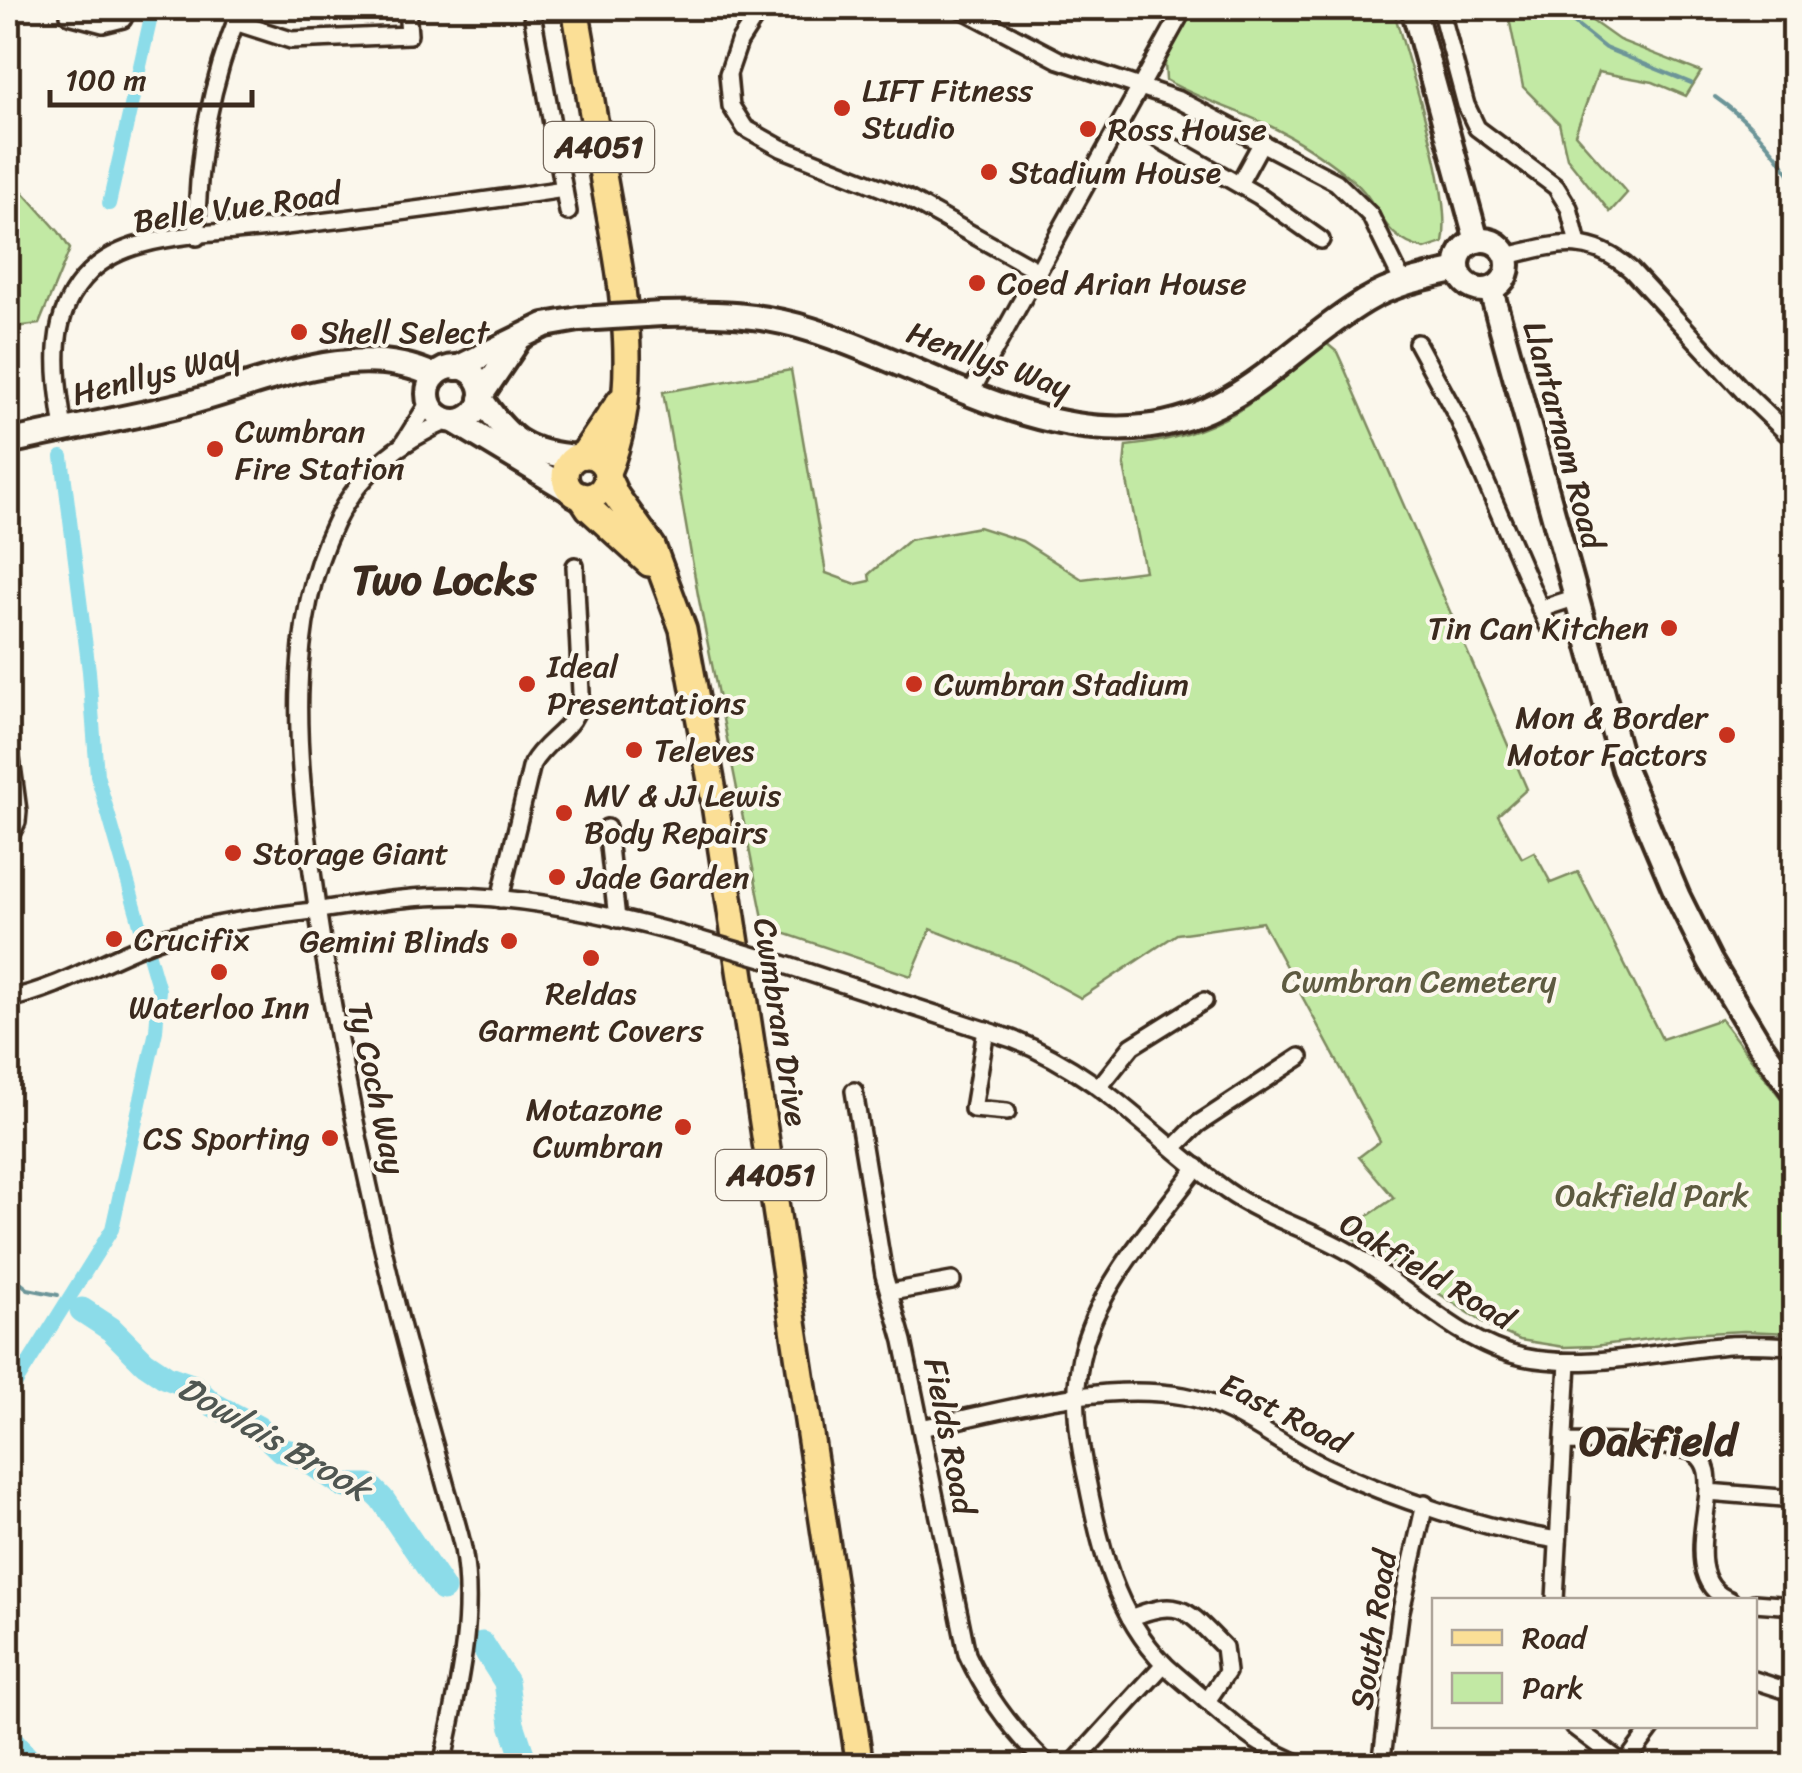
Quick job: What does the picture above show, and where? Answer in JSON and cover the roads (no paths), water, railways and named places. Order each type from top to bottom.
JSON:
[{"type":"main road","name":"A4051","points":[[576,8],[620,287],[625,342],[620,438],[607,475]]},
{"type":"main road","name":"A4051","points":[[624,391],[609,420],[581,456],[570,463],[566,483],[642,554],[667,587]]},
{"type":"main road","name":"A4051","points":[[581,456],[598,459],[616,496],[652,546],[667,587]]},
{"type":"main road","points":[[577,494],[596,494],[604,487],[607,475]]},
{"type":"main road","name":"Cwmbran Drive","points":[[667,587],[683,630],[713,791],[860,1766]]},
{"type":"street","points":[[69,15],[110,24],[122,19],[128,8]]},
{"type":"street","points":[[196,237],[200,156],[221,57],[238,15],[291,40],[409,35],[407,8]]},
{"type":"street","points":[[531,8],[568,212]]},
{"type":"street","points":[[761,8],[733,53],[728,74],[731,106],[746,128],[781,148],[907,198],[1038,271]]},
{"type":"street","points":[[960,8],[1059,60],[1179,100],[1326,176],[1355,197],[1381,235],[1403,283]]},
{"type":"street","points":[[971,392],[1184,8]]},
{"type":"street","points":[[1414,8],[1476,241]]},
{"type":"street","points":[[1440,8],[1476,128],[1556,188],[1569,208],[1578,244]]},
{"type":"street","points":[[1157,138],[1238,184],[1321,240]]},
{"type":"street","points":[[1238,184],[1262,142]]},
{"type":"street","name":"Belle Vue Road","points":[[64,430],[56,364],[57,333],[67,305],[80,283],[100,264],[132,247],[564,188]]},
{"type":"street","points":[[1476,241],[1498,245],[1507,256],[1504,280],[1490,290],[1474,289],[1458,270],[1460,255],[1476,241]]},
{"type":"street","points":[[1507,256],[1557,244],[1578,244],[1605,251],[1631,270],[1794,440]]},
{"type":"street","name":"Henllys Way","points":[[8,442],[180,405],[322,366],[364,360],[446,372],[545,325],[662,314],[724,314],[786,323],[846,341],[1040,418],[1115,429],[1179,420],[1238,396],[1357,306],[1403,283],[1458,270]]},
{"type":"street","name":"Llantarnam Road","points":[[1490,290],[1624,769],[1678,897],[1750,1028],[1794,1092]]},
{"type":"street","points":[[452,420],[468,417],[509,350],[524,336]]},
{"type":"street","name":"Llantarnam Road","points":[[1417,342],[1459,420],[1544,616],[1574,598]]},
{"type":"street","points":[[577,494],[437,414],[428,393],[446,372],[477,379],[482,396],[503,430],[518,443],[550,454],[581,456]]},
{"type":"street","name":"Ty Coch Way","points":[[429,402],[404,442],[368,474],[336,520],[308,615],[299,756],[317,910],[341,1058],[399,1316],[463,1551],[466,1622],[442,1766]]},
{"type":"street","name":"Ty Coch Way","points":[[404,442],[452,420]]},
{"type":"street","points":[[500,899],[532,764],[539,752],[568,727],[580,701],[575,566]]},
{"type":"street","points":[[8,736],[18,811],[8,840]]},
{"type":"street","points":[[608,828],[617,918]]},
{"type":"street","name":"Oakfield Road","points":[[8,999],[35,993],[157,941],[224,924],[317,910],[428,898],[500,899],[617,918],[776,962],[1034,1047],[1100,1086],[1248,1204],[1354,1254],[1488,1344],[1524,1357],[1568,1362],[1722,1346],[1794,1346]]},
{"type":"street","points":[[1100,1086],[1132,1046],[1204,1001]]},
{"type":"street","points":[[986,1030],[973,1108],[1008,1112]]},
{"type":"street","points":[[1175,1148],[1198,1124],[1300,1057]]},
{"type":"street","name":"Fields Road","points":[[854,1090],[884,1275],[921,1428],[967,1654],[983,1690],[1050,1766]]},
{"type":"street","points":[[1197,1167],[1112,1284],[1096,1314],[1077,1373],[1076,1421],[1110,1578],[1130,1618],[1164,1664],[1240,1731],[1306,1766]]},
{"type":"street","points":[[890,1292],[952,1281]]},
{"type":"street","points":[[1555,1598],[1568,1362]]},
{"type":"street","name":"East Road","points":[[921,1428],[1075,1396],[1162,1393],[1213,1403],[1326,1468],[1424,1504],[1528,1536],[1558,1540]]},
{"type":"street","points":[[1565,1442],[1690,1450],[1706,1468],[1704,1572],[1712,1591],[1726,1598]]},
{"type":"street","points":[[1708,1492],[1794,1499]]},
{"type":"street","name":"South Road","points":[[1381,1766],[1400,1615],[1424,1504]]},
{"type":"street","points":[[1757,1604],[1794,1606]]},
{"type":"street","points":[[1130,1618],[1158,1606],[1180,1608],[1224,1647],[1227,1672],[1207,1701]]},
{"type":"street","points":[[1071,1766],[1164,1664]]},
{"type":"street","points":[[1757,1681],[1794,1692]]},
{"type":"street","points":[[1577,1728],[1625,1765],[1652,1728]]},
{"type":"waterway","points":[[109,204],[153,8]]},
{"type":"waterway","points":[[1555,8],[1605,48],[1691,83]]},
{"type":"waterway","points":[[1715,97],[1759,135],[1794,182]]},
{"type":"waterway","points":[[8,1396],[112,1229],[156,1031],[159,990],[97,775],[89,671],[62,457]]},
{"type":"waterway","name":"Dowlais Brook","points":[[8,1273],[28,1289],[58,1295]]},
{"type":"waterway","name":"Dowlais Brook","points":[[82,1310],[111,1329],[145,1363],[166,1377],[194,1387],[212,1404],[258,1428],[281,1450],[298,1454],[345,1486],[369,1486],[443,1589]]},
{"type":"waterway","name":"Dowlais Brook","points":[[482,1644],[506,1682],[512,1724],[526,1766]]},
{"type":"waterway","points":[[8,1730],[41,1766]]},
{"type":"place","name":"LIFT Fitness Studio","points":[[842,108]]},
{"type":"place","name":"Ross House","points":[[1088,129]]},
{"type":"place","name":"Stadium House","points":[[989,172]]},
{"type":"place","name":"Coed Arian House","points":[[977,283]]},
{"type":"place","name":"Shell Select","points":[[299,332]]},
{"type":"place","name":"Cwmbran Fire Station","points":[[215,449]]},
{"type":"place","name":"Tin Can Kitchen","points":[[1669,628]]},
{"type":"place","name":"Ideal Presentations","points":[[527,684]]},
{"type":"place","name":"Cwmbran Stadium","points":[[914,684]]},
{"type":"place","name":"Mon & Border Motor Factors","points":[[1727,735]]},
{"type":"place","name":"Televes","points":[[634,750]]},
{"type":"place","name":"MV & JJ Lewis Body Repairs","points":[[564,813]]},
{"type":"place","name":"Storage Giant","points":[[233,853]]},
{"type":"place","name":"Jade Garden","points":[[557,877]]},
{"type":"place","name":"Crucifix","points":[[114,939]]},
{"type":"place","name":"Gemini Blinds","points":[[509,941]]},
{"type":"place","name":"Reldas Garment Covers","points":[[591,958]]},
{"type":"place","name":"Waterloo Inn","points":[[219,972]]},
{"type":"place","name":"Motazone Cwmbran","points":[[683,1127]]},
{"type":"place","name":"CS Sporting","points":[[330,1138]]},
{"type":"district","name":"Two Locks","points":[[444,579]]},
{"type":"district","name":"Oakfield","points":[[1658,1440]]},
{"type":"park label","name":"Cwmbran Cemetery","points":[[1419,981]]},
{"type":"park label","name":"Oakfield Park","points":[[1652,1195]]}]
